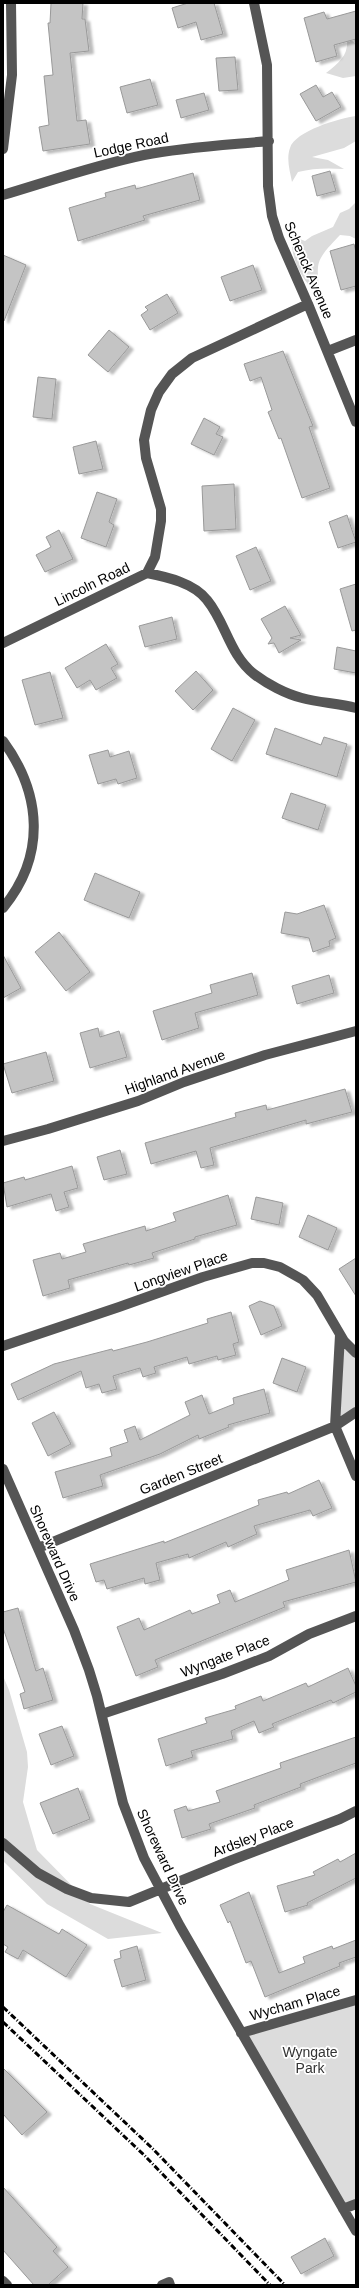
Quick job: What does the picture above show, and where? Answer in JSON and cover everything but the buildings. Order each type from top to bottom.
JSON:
[{"type":"street","points":[[3,149],[12,75],[11,3]]},
{"type":"street","name":"Schenck Avenue","points":[[255,3],[267,65],[269,142],[268,186],[272,216],[278,238],[328,351],[356,422]]},
{"type":"street","name":"Lodge Road","points":[[3,195],[98,166],[144,155],[194,147],[269,142]]},
{"type":"street","name":"Lincoln Road","points":[[3,643],[147,573],[155,557],[161,521],[161,509],[146,458],[144,440],[151,410],[159,392],[172,374],[192,358],[308,304]]},
{"type":"street","points":[[328,351],[356,340]]},
{"type":"street","points":[[147,573],[182,583],[207,599],[233,650],[242,662],[259,678],[271,685],[302,698],[356,708]]},
{"type":"street","points":[[3,742],[14,757],[29,787],[34,807],[35,830],[26,870],[3,908]]},
{"type":"street","name":"Highland Avenue","points":[[3,1141],[48,1129],[138,1101],[184,1082],[265,1055],[356,1031]]},
{"type":"street","name":"Longview Place","points":[[3,1346],[120,1307],[203,1277],[252,1263],[264,1263],[280,1267],[303,1280],[317,1295],[340,1335]]},
{"type":"street","points":[[340,1335],[356,1353]]},
{"type":"street","points":[[340,1335],[335,1426],[356,1476]]},
{"type":"street","name":"Garden Street","points":[[38,1548],[335,1426],[356,1412]]},
{"type":"street","name":"Shoreward Drive","points":[[3,1469],[76,1636],[94,1684],[123,1802],[144,1858],[160,1890],[241,2033],[356,2231]]},
{"type":"street","name":"Wyngate Place","points":[[102,1714],[262,1659],[308,1634],[356,1616]]},
{"type":"street","name":"Ardsley Place","points":[[3,1843],[38,1873],[67,1889],[91,1898],[129,1902],[232,1860],[340,1819],[356,1811]]},
{"type":"street","name":"Wycham Place","points":[[241,2033],[356,2000]]},
{"type":"street","points":[[343,2209],[356,2204]]},
{"type":"street","points":[[3,2281],[7,2285]]},
{"type":"street","points":[[162,2285],[169,2282],[170,2285]]},
{"type":"green space","points":[[347,37],[356,44],[356,76],[343,78],[326,73],[339,62],[345,53],[347,49]]},
{"type":"green space","points":[[356,116],[356,141],[344,148],[312,157],[328,160],[344,169],[332,168],[298,172],[292,182],[288,156],[290,148],[294,142],[300,136],[319,126],[340,119]]},
{"type":"green space","points":[[356,202],[356,239],[350,236],[340,235],[323,254],[318,267],[317,293],[306,282],[298,268],[293,252],[292,236],[305,241],[312,236],[333,227],[340,213],[349,209]]},
{"type":"green space","points":[[340,1335],[356,1353],[356,1412],[335,1426]]},
{"type":"green space","points":[[3,1676],[9,1690],[27,1752],[28,1767],[23,1802],[37,1850],[90,1904],[162,1933],[108,1939],[47,1904],[3,1861]]},
{"type":"green space","name":"Wyngate Park","points":[[356,2000],[356,2204],[343,2209],[241,2033]]},
{"type":"railway","points":[[3,2007],[152,2148],[285,2285]]},
{"type":"railway","points":[[3,2022],[144,2155],[270,2285]]}]
